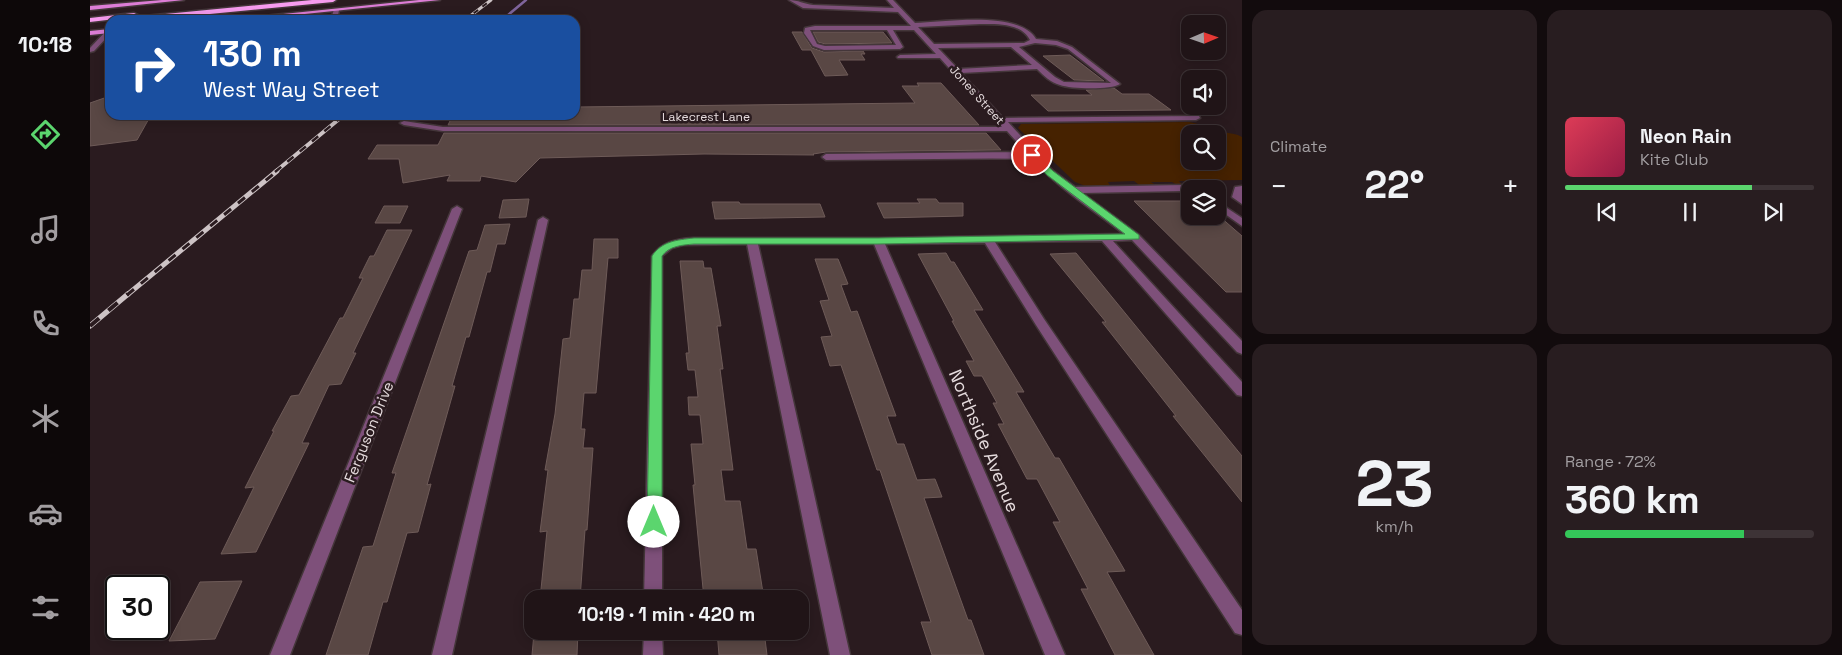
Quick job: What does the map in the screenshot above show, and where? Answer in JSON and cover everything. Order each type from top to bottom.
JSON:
[{"type":"highway","points":[[153,15],[287,0]]},
{"type":"highway","points":[[178,15],[332,0]]},
{"type":"highway","points":[[90,14],[183,2]]},
{"type":"highway","points":[[90,22],[105,20]]},
{"type":"highway","points":[[90,22],[105,22]]},
{"type":"main road","points":[[282,15],[437,0]]},
{"type":"main road","points":[[92,8],[156,1],[183,2]]},
{"type":"main road","points":[[90,33],[105,32]]},
{"type":"street","points":[[792,0],[802,6],[899,10]]},
{"type":"street","points":[[857,0],[870,10]]},
{"type":"street","name":"Jones Street","points":[[890,0],[1007,129],[1050,173],[1135,237],[1242,349]]},
{"type":"street","points":[[335,15],[336,10]]},
{"type":"street","points":[[888,28],[900,47],[824,48],[815,45],[807,32],[807,29],[816,28],[888,28],[993,23],[1018,26],[1030,33],[1034,41]]},
{"type":"street","points":[[92,50],[105,36]]},
{"type":"street","points":[[932,46],[1013,45],[1025,45],[1034,41],[1057,44],[1070,48],[1116,84],[1110,86],[1063,84],[1052,79],[1013,45]]},
{"type":"street","points":[[900,57],[942,56]]},
{"type":"street","points":[[956,71],[1038,67]]},
{"type":"street","points":[[1000,120],[1196,118]]},
{"type":"street","name":"Lakecrest Lane","points":[[404,123],[443,129],[1007,129]]},
{"type":"street","points":[[826,158],[1032,155]]},
{"type":"street","points":[[1071,190],[1181,188]]},
{"type":"street","points":[[1242,189],[1238,189],[1237,197],[1242,201]]},
{"type":"street","name":"Ferguson Drive","points":[[280,655],[457,209]]},
{"type":"street","points":[[1226,211],[1242,223]]},
{"type":"street","points":[[442,655],[543,220]]},
{"type":"street","points":[[1104,237],[1242,391]]},
{"type":"street","points":[[653,590],[657,256],[662,249],[676,243],[752,241],[1135,237]]},
{"type":"street","points":[[988,239],[1242,626]]},
{"type":"street","points":[[752,241],[840,655]]},
{"type":"street","name":"Northside Avenue","points":[[878,241],[1055,655]]},
{"type":"street","points":[[653,640],[653,655]]},
{"type":"shaded area","points":[[1189,122],[1198,124],[1201,125],[1181,125],[1181,170],[1226,170],[1226,132],[1242,137],[1242,180],[1181,180],[1179,181],[1181,186],[1172,182],[1151,182],[1157,186],[1142,187],[1134,181],[1108,182],[1110,186],[1088,187],[1075,182],[1018,128],[1021,124]]},
{"type":"building","points":[[792,32],[802,32],[812,48],[824,52],[863,51],[865,54],[861,54],[865,60],[839,60],[848,75],[825,76],[811,50],[802,50]]},
{"type":"building","points":[[813,32],[883,32],[892,43],[825,44],[818,42]]},
{"type":"building","points":[[1070,55],[1104,81],[1074,80],[1043,56]]},
{"type":"building","points":[[917,83],[941,83],[979,125],[448,125],[450,120],[580,120],[580,107],[915,103],[902,86],[919,86]]},
{"type":"building","points":[[1114,88],[1122,94],[1149,94],[1171,110],[1048,111],[1031,95],[1092,95],[1086,90]]},
{"type":"building","points":[[105,98],[105,120],[148,120],[137,140],[90,146],[90,103]]},
{"type":"building","points":[[444,133],[986,133],[1001,150],[826,152],[814,155],[704,154],[540,158],[516,182],[481,176],[480,181],[447,181],[450,175],[403,183],[399,159],[368,159],[377,145],[438,145]]},
{"type":"building","points":[[529,199],[526,217],[499,218],[503,200]]},
{"type":"building","points":[[917,199],[936,199],[939,203],[963,203],[963,216],[884,218],[877,203],[920,203]]},
{"type":"building","points":[[1134,201],[1181,201],[1181,225],[1226,225],[1226,222],[1242,236],[1242,292],[1226,292]]},
{"type":"building","points":[[712,202],[820,204],[825,217],[715,219]]},
{"type":"building","points":[[384,206],[408,206],[400,223],[375,223]]},
{"type":"building","points":[[510,224],[505,244],[497,244],[490,272],[487,272],[469,337],[466,337],[452,386],[455,386],[427,485],[431,484],[418,532],[407,533],[387,602],[383,602],[368,655],[326,655],[363,547],[373,546],[396,473],[392,473],[469,251],[477,250],[485,225]]},
{"type":"building","points":[[387,230],[412,230],[353,353],[356,353],[341,384],[329,385],[302,443],[309,443],[256,552],[221,554],[254,487],[245,488],[274,431],[272,431],[291,396],[299,395],[340,318],[343,318],[363,278],[359,278],[370,256],[374,256]]},
{"type":"building","points":[[594,239],[618,239],[618,258],[608,258],[596,393],[584,393],[581,429],[585,429],[583,448],[593,448],[581,590],[541,590],[547,531],[540,532],[548,470],[545,470],[555,414],[563,339],[570,338],[574,299],[579,299],[582,270],[592,270]]},
{"type":"building","points":[[946,253],[951,262],[954,262],[983,310],[974,310],[1024,392],[1016,392],[1055,458],[1059,458],[1125,571],[1107,572],[1154,655],[1115,655],[1081,589],[1088,589],[1053,522],[1060,522],[1037,479],[1027,479],[998,424],[1004,424],[993,403],[997,403],[982,376],[974,376],[966,361],[974,361],[918,254]]},
{"type":"building","points":[[1076,253],[1242,456],[1242,502],[1173,416],[1176,416],[1102,322],[1106,322],[1050,254]]},
{"type":"building","points":[[815,259],[838,259],[848,284],[841,285],[851,312],[857,311],[896,416],[887,416],[897,444],[904,444],[917,480],[935,479],[942,497],[924,498],[968,620],[971,620],[984,655],[932,655],[921,622],[931,622],[880,470],[877,470],[841,365],[830,366],[821,337],[832,336],[820,301],[829,300]]},
{"type":"building","points":[[680,261],[703,261],[704,268],[711,268],[721,326],[717,326],[723,369],[720,369],[733,470],[721,470],[725,501],[740,501],[747,549],[756,549],[763,590],[703,590],[691,444],[703,444],[700,415],[689,415],[688,397],[698,397],[695,370],[688,370],[686,353],[689,353]]},
{"type":"building","points":[[242,581],[215,639],[169,641],[170,640],[200,582]]},
{"type":"building","points":[[533,640],[578,640],[577,655],[532,655]]},
{"type":"building","points":[[718,640],[765,640],[767,655],[719,655]]},
{"type":"waterway","points":[[508,15],[526,0]]},
{"type":"railway","points":[[472,15],[491,0]]},
{"type":"railway","points":[[275,172],[338,120]]},
{"type":"railway","points":[[127,295],[277,171]]},
{"type":"railway","points":[[90,326],[128,294]]},
{"type":"route","points":[[654,522],[657,256],[662,249],[676,243],[694,241],[878,241],[1135,237],[1071,190],[1032,155]]}]
